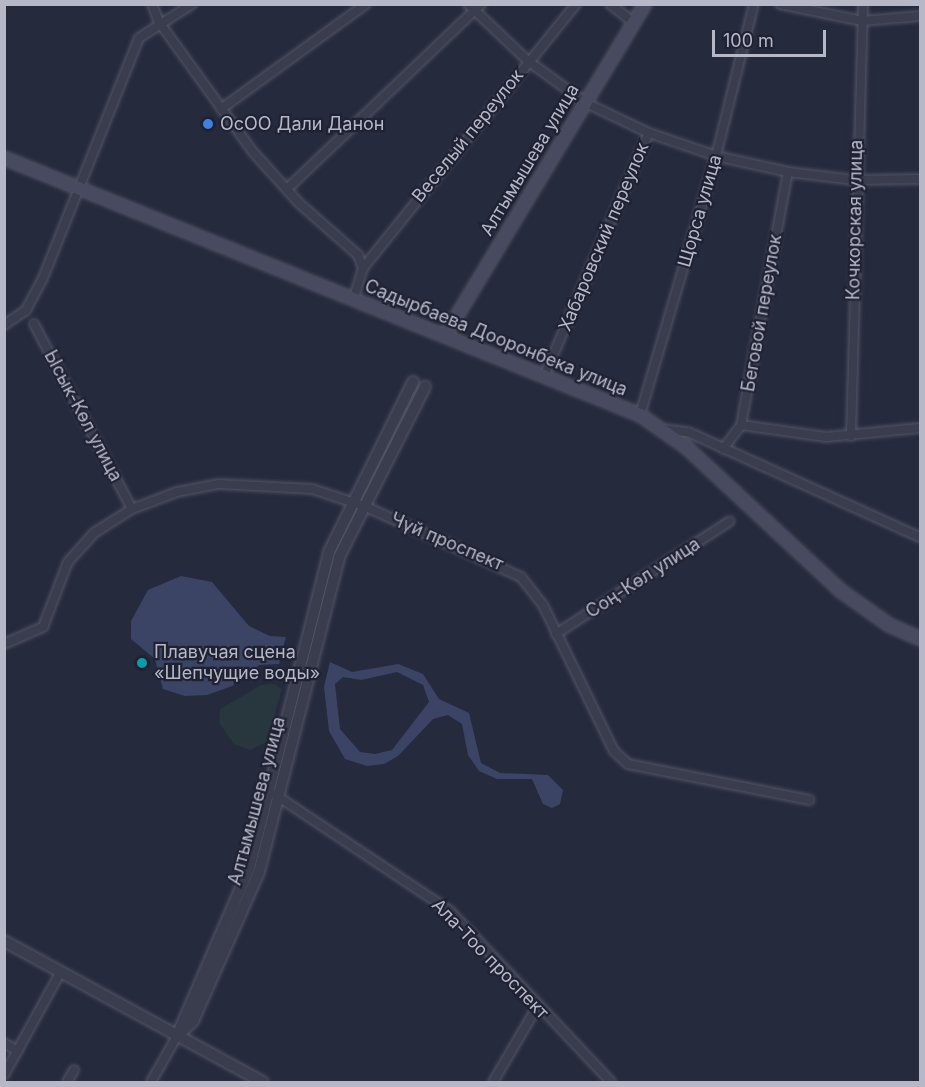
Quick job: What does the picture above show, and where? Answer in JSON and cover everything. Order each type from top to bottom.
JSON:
[{"type":"main road","name":"Алтымышева улица","points":[[446,334],[645,4]]},
{"type":"main road","name":"Садырбаева Дооронбека улица","points":[[4,158],[79,186],[353,300],[545,374],[640,416],[660,428],[722,478],[841,591],[889,625],[921,639]]},
{"type":"street","points":[[152,4],[159,22],[221,109],[287,189],[358,255],[363,268],[353,300]]},
{"type":"street","points":[[4,325],[26,310],[79,186],[132,49],[146,30],[192,4]]},
{"type":"street","points":[[221,109],[366,4]]},
{"type":"street","points":[[287,189],[471,8],[481,4]]},
{"type":"street","name":"Веселый переулок","points":[[363,268],[576,4]]},
{"type":"street","points":[[610,4],[634,23]]},
{"type":"street","name":"Щорса улица","points":[[640,416],[716,156],[754,4]]},
{"type":"street","points":[[780,4],[862,21],[921,16]]},
{"type":"street","name":"Кочкорская улица","points":[[851,436],[855,180],[863,4]]},
{"type":"street","points":[[471,8],[528,61],[586,103],[649,133],[716,156],[788,172],[855,180],[921,179]]},
{"type":"street","name":"Хабаровский переулок","points":[[545,374],[649,133]]},
{"type":"street","name":"Беговой переулок","points":[[723,449],[741,425],[788,172]]},
{"type":"street","name":"Ысык-Көл улица","points":[[34,324],[132,508]]},
{"type":"street","name":"Алтымышева улица","points":[[177,1036],[193,1021],[246,907],[280,795],[337,564],[358,504],[413,382]]},
{"type":"street","name":"Алтымышева улица","points":[[177,1036],[242,886],[329,552],[425,387]]},
{"type":"street","points":[[741,425],[786,433],[851,436],[921,428]]},
{"type":"street","points":[[660,428],[688,432],[921,537]]},
{"type":"street","name":"Чүй проспект","points":[[4,644],[43,627],[68,562],[94,533],[132,508],[177,492],[241,483],[312,489],[358,504],[512,570],[537,595],[614,750],[628,764],[809,800]]},
{"type":"street","name":"Соң-Көл улица","points":[[556,634],[730,521]]},
{"type":"street","name":"Ала-Тоо проспект","points":[[268,792],[280,795],[438,901],[611,1083]]},
{"type":"street","points":[[4,941],[262,1083]]},
{"type":"street","points":[[4,1075],[60,973]]},
{"type":"street","points":[[493,1083],[537,1007]]},
{"type":"street","points":[[151,1083],[177,1036]]},
{"type":"street","points":[[4,1043],[18,1051]]},
{"type":"street","points":[[67,1083],[74,1070]]},
{"type":"shaded area","points":[[274,684],[282,689],[267,742],[250,750],[234,744],[219,723],[220,709],[261,685]]},
{"type":"water","points":[[181,576],[212,582],[249,626],[270,636],[286,637],[279,664],[259,665],[232,686],[207,695],[185,696],[163,689],[155,659],[131,639],[131,621],[148,590]]},
{"type":"water","points":[[330,662],[352,672],[398,664],[423,674],[439,699],[469,713],[481,763],[500,773],[548,775],[563,790],[560,804],[552,808],[543,804],[532,779],[497,779],[479,771],[468,755],[462,724],[448,715],[433,719],[398,756],[384,764],[367,766],[345,759],[329,731],[324,687]],"holes":[[[397,672],[423,685],[429,702],[392,750],[375,754],[360,752],[340,729],[335,684],[343,677],[361,680]]]},
{"type":"place","name":"ОсОО Дали Данон","points":[[208,124]]},
{"type":"place","name":"Плавучая сцена «Шепчущие воды»","points":[[142,663]]}]
